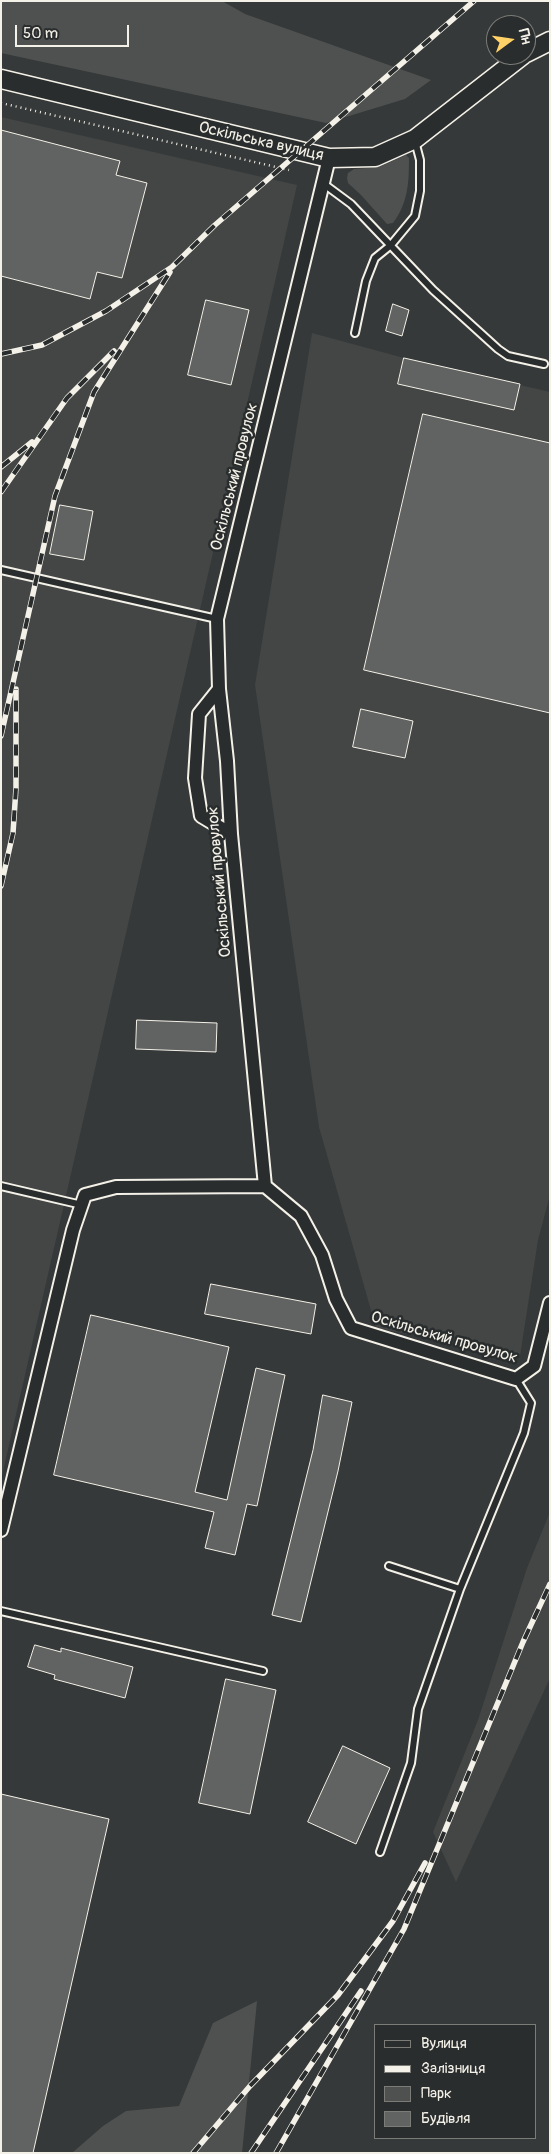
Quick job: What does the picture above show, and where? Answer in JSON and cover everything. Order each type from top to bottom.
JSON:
[{"type":"main road","points":[[536,48],[550,41]]},
{"type":"main road","name":"Оскільська вулиця","points":[[1,79],[329,158],[375,157],[415,140],[510,65]]},
{"type":"street","name":"Оскільський провулок","points":[[329,158],[217,619],[219,689],[227,760],[231,834],[265,1186],[301,1216],[322,1255],[336,1300],[351,1328],[516,1379],[534,1366],[550,1303]]},
{"type":"street","points":[[219,689],[198,714],[195,778],[200,816],[231,834]]},
{"type":"street","points":[[1,1530],[73,1230],[85,1195],[116,1187],[265,1186]]},
{"type":"lane","points":[[355,333],[366,281],[374,258],[391,245],[415,216],[420,191],[420,160],[415,140]]},
{"type":"lane","points":[[324,184],[351,204],[433,290],[498,349],[508,356],[544,364]]},
{"type":"lane","points":[[1,570],[217,619]]},
{"type":"lane","points":[[1,1186],[82,1205]]},
{"type":"lane","points":[[380,1852],[411,1764],[418,1709],[460,1589],[524,1432],[531,1403],[516,1379]]},
{"type":"lane","points":[[389,1566],[460,1589]]},
{"type":"lane","points":[[1,1611],[263,1671]]},
{"type":"path","points":[[1,103],[290,170]]},
{"type":"shaded area","points":[[1,117],[297,185],[1,1480]]},
{"type":"shaded area","points":[[312,333],[404,358],[550,392],[550,1195],[538,1240],[520,1356],[376,1328],[319,1127],[255,685]]},
{"type":"shaded area","points":[[550,1512],[550,1678],[456,1882],[433,1832],[478,1720],[527,1568]]},
{"type":"green space","points":[[1,1],[222,1],[245,14],[431,80],[405,99],[326,123],[1,53]]},
{"type":"green space","points":[[406,155],[409,158],[409,167],[405,200],[393,223],[387,224],[348,183],[348,173],[354,169],[379,167]]},
{"type":"green space","points":[[257,2001],[242,2153],[72,2153],[103,2126],[126,2111],[179,2106],[213,2023]]},
{"type":"building","points":[[1,130],[120,161],[116,175],[147,183],[122,278],[97,272],[90,299],[1,276]]},
{"type":"building","points":[[206,300],[249,310],[231,385],[188,375]]},
{"type":"building","points":[[393,304],[409,310],[402,336],[386,331]]},
{"type":"building","points":[[404,358],[520,384],[514,410],[398,384]]},
{"type":"building","points":[[423,414],[550,443],[550,713],[364,670]]},
{"type":"building","points":[[60,505],[93,511],[84,560],[50,554]]},
{"type":"building","points":[[361,709],[413,721],[405,758],[353,747]]},
{"type":"building","points":[[137,1020],[217,1023],[216,1052],[136,1049]]},
{"type":"building","points":[[211,1284],[316,1304],[311,1334],[205,1314]]},
{"type":"building","points":[[91,1315],[229,1347],[195,1492],[227,1500],[256,1368],[285,1375],[257,1506],[247,1504],[235,1555],[205,1548],[214,1512],[54,1475]]},
{"type":"building","points":[[323,1395],[352,1402],[338,1471],[301,1622],[272,1615],[313,1450]]},
{"type":"building","points":[[35,1645],[61,1652],[61,1648],[133,1667],[125,1698],[54,1679],[55,1675],[28,1667]]},
{"type":"building","points":[[226,1679],[276,1690],[250,1814],[199,1803]]},
{"type":"building","points":[[343,1746],[390,1768],[356,1844],[308,1822]]},
{"type":"building","points":[[1,1794],[109,1819],[33,2153],[1,2153]]},
{"type":"railway","points":[[1,354],[42,345],[106,311],[172,267],[215,225],[474,1]]},
{"type":"railway","points":[[1,736],[55,496],[94,392],[170,272]]},
{"type":"railway","points":[[1,492],[67,398],[114,351]]},
{"type":"railway","points":[[1,467],[32,442]]},
{"type":"railway","points":[[1,886],[13,833],[16,788],[16,689]]},
{"type":"railway","points":[[276,2153],[404,1929],[523,1642],[550,1584]]},
{"type":"railway","points":[[193,2153],[250,2086],[338,1995],[393,1921],[425,1863]]},
{"type":"railway","points":[[251,2153],[361,1991]]}]
